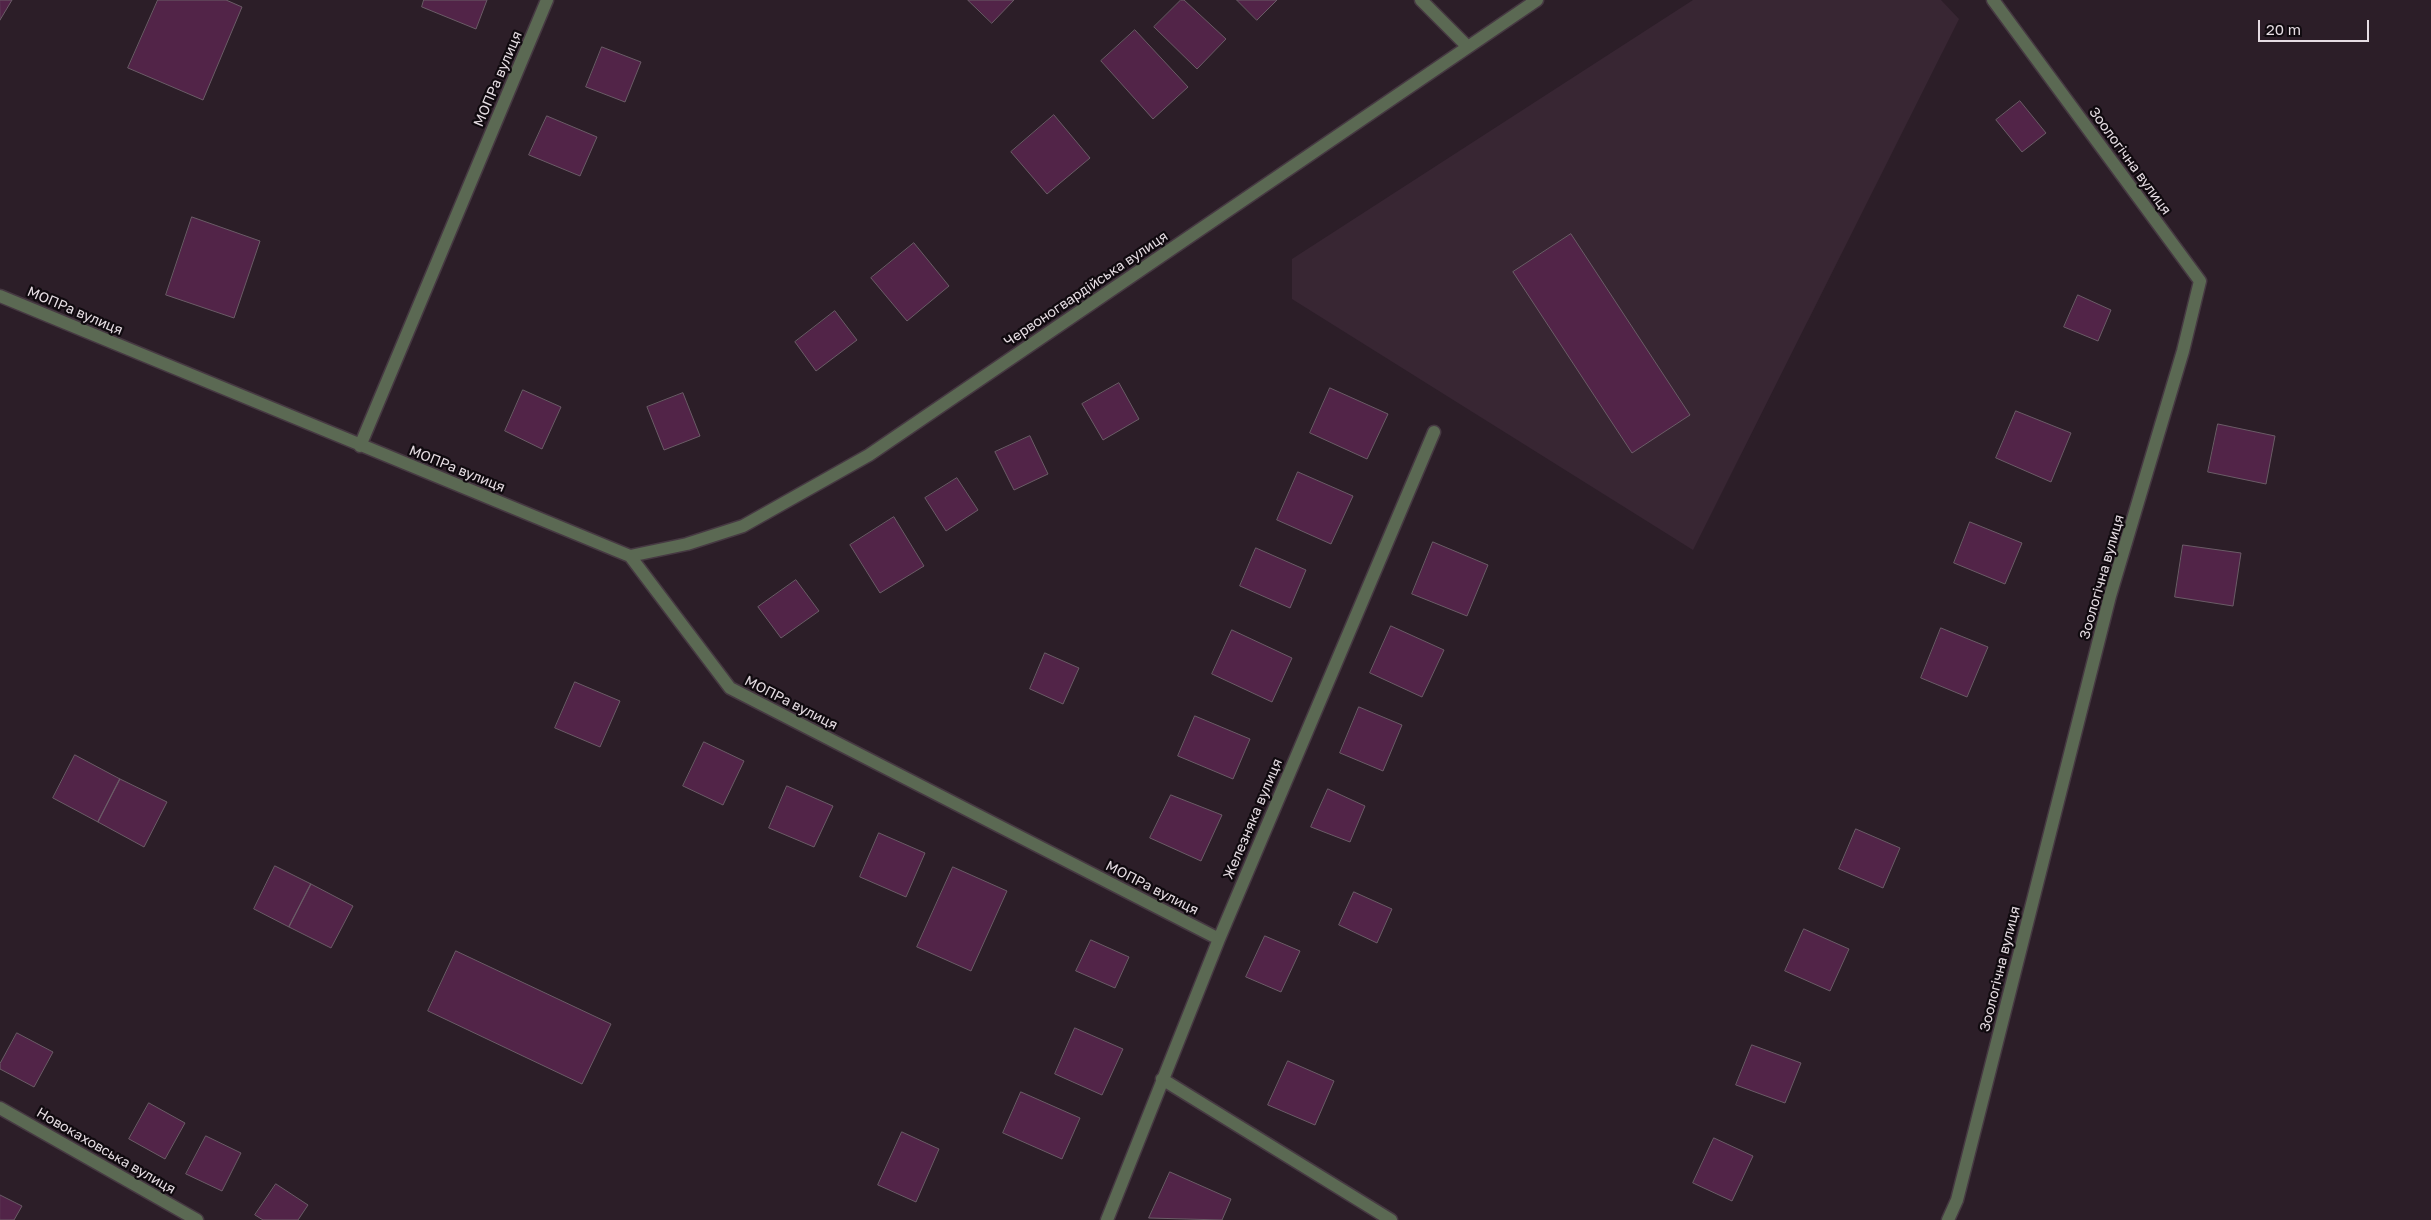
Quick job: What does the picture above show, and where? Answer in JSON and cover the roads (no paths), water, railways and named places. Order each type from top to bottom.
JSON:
[{"type":"street","name":"МОПРа вулиця","points":[[360,446],[547,0]]},
{"type":"street","points":[[1421,0],[1467,46]]},
{"type":"street","name":"Червоногвардійська вулиця","points":[[630,556],[687,544],[743,526],[869,455],[1537,0]]},
{"type":"street","name":"Зоологічна вулиця","points":[[1948,1220],[1957,1200],[2110,596],[2183,351],[2200,281],[1993,0]]},
{"type":"street","name":"МОПРа вулиця","points":[[0,296],[630,556],[730,688],[1219,939]]},
{"type":"street","name":"Железняка вулиця","points":[[1107,1220],[1219,939],[1434,432]]},
{"type":"street","points":[[1162,1079],[1391,1220]]},
{"type":"street","name":"Новокаховська вулиця","points":[[0,1108],[197,1220]]}]
